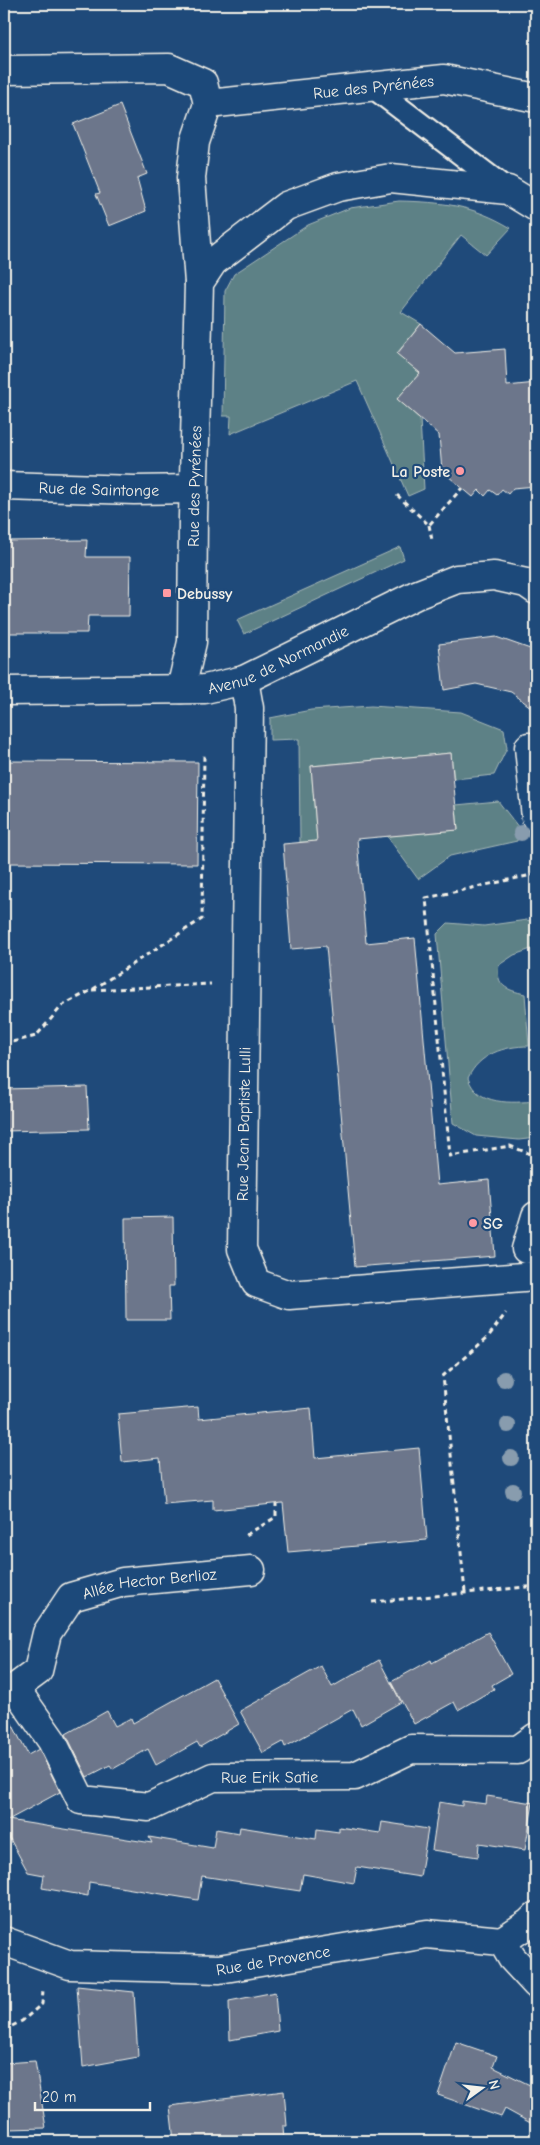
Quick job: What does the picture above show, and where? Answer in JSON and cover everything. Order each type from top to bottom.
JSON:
[{"type":"street","points":[[4,70],[169,68],[204,83],[208,104]]},
{"type":"street","name":"Rue des Pyrénées","points":[[181,689],[192,642],[199,284],[191,178],[195,142],[208,104],[444,79],[536,98]]},
{"type":"street","points":[[199,284],[213,262],[286,206],[338,187],[391,178],[508,190],[536,207]]},
{"type":"street","name":"Rue de Saintonge","points":[[4,486],[134,490],[194,489]]},
{"type":"street","name":"Avenue de Normandie","points":[[4,691],[205,689],[244,680],[416,595],[457,579],[494,576],[526,584],[536,590]]},
{"type":"street","name":"Rue Jean Baptiste Lulli","points":[[244,680],[249,708],[242,1249],[256,1283],[289,1295],[536,1276]]},
{"type":"street","points":[[529,747],[536,818]]},
{"type":"street","points":[[526,1249],[536,1216]]},
{"type":"street","name":"Allée Hector Berlioz","points":[[9,1689],[38,1671],[47,1633],[71,1597],[123,1582],[251,1570]]},
{"type":"street","name":"Rue Erik Satie","points":[[9,1689],[52,1741],[82,1800],[149,1807],[213,1778],[355,1776],[411,1749],[518,1750],[536,1737]]},
{"type":"street","points":[[536,1916],[530,1923],[502,1941],[512,1958],[536,1984]]},
{"type":"street","name":"Rue de Provence","points":[[4,1941],[70,1964],[219,1969],[427,1934],[502,1941]]},
{"type":"lane","points":[[371,86],[508,190]]},
{"type":"path","points":[[429,525],[462,488]]},
{"type":"path","points":[[397,495],[429,525],[432,540]]},
{"type":"path","points":[[4,1044],[36,1036],[63,1005],[92,990],[202,919],[204,754]]},
{"type":"path","points":[[536,874],[426,898],[450,1156],[510,1146],[536,1156]]},
{"type":"path","points":[[92,990],[244,983]]},
{"type":"path","points":[[466,1592],[443,1376],[488,1337],[505,1314],[513,1309]]},
{"type":"path","points":[[372,1602],[536,1586]]},
{"type":"path","points":[[4,2030],[22,2021],[42,2004],[43,1987]]},
{"type":"green space","points":[[399,201],[429,202],[457,206],[484,214],[511,228],[486,255],[461,235],[401,312],[421,324],[397,353],[420,373],[397,399],[420,419],[424,489],[408,496],[357,381],[230,434],[231,416],[223,416],[225,291],[234,274],[308,225],[350,208]]},
{"type":"green space","points":[[400,547],[404,559],[244,634],[237,620]]},
{"type":"green space","points":[[371,706],[461,712],[504,729],[507,748],[494,775],[454,779],[451,753],[311,766],[317,841],[300,842],[299,739],[270,740],[270,718],[311,710]]},
{"type":"green space","points":[[498,801],[519,828],[517,841],[450,856],[418,879],[387,836],[458,830],[456,805]]},
{"type":"green space","points":[[527,920],[536,923],[536,945],[534,948],[514,955],[499,965],[498,972],[504,986],[525,994],[529,1046],[520,1046],[493,1053],[479,1063],[468,1078],[479,1094],[487,1098],[506,1102],[536,1101],[536,1138],[519,1140],[476,1136],[453,1123],[437,934],[448,923],[484,926]]},
{"type":"building","points":[[120,105],[147,174],[137,178],[146,211],[109,226],[96,194],[100,193],[73,124]]},
{"type":"building","points":[[421,324],[455,353],[505,349],[507,386],[536,383],[536,486],[513,488],[508,494],[502,489],[497,495],[490,490],[485,496],[479,490],[473,497],[442,471],[439,435],[397,399],[420,373],[397,354]]},
{"type":"building","points":[[87,540],[86,557],[130,557],[129,616],[88,616],[87,633],[4,633],[4,541]]},
{"type":"building","points":[[496,637],[536,651],[536,711],[511,692],[476,684],[444,690],[439,644]]},
{"type":"building","points":[[451,753],[458,830],[357,839],[366,943],[415,938],[437,1185],[489,1180],[495,1256],[355,1267],[326,946],[291,949],[283,844],[317,841],[311,766]]},
{"type":"building","points":[[4,761],[198,762],[197,864],[4,863]]},
{"type":"building","points":[[87,1087],[89,1129],[4,1131],[4,1089]]},
{"type":"building","points":[[173,1217],[174,1286],[169,1286],[170,1320],[126,1320],[125,1218]]},
{"type":"building","points":[[198,1407],[199,1419],[311,1408],[315,1458],[419,1448],[427,1540],[288,1552],[283,1503],[213,1510],[213,1500],[164,1504],[160,1458],[122,1462],[118,1414]]},
{"type":"building","points":[[488,1632],[511,1674],[492,1685],[494,1689],[458,1710],[454,1702],[414,1724],[391,1682],[431,1660],[432,1663]]},
{"type":"building","points":[[379,1660],[401,1702],[361,1725],[353,1709],[285,1747],[283,1742],[263,1753],[240,1711],[321,1666],[332,1687]]},
{"type":"building","points":[[214,1678],[239,1724],[200,1747],[197,1742],[156,1765],[148,1749],[113,1769],[110,1765],[87,1777],[66,1734],[107,1711],[115,1726],[131,1718],[133,1723]]},
{"type":"building","points":[[4,1708],[28,1755],[39,1749],[60,1792],[8,1820],[152,1843],[149,1837],[213,1848],[216,1829],[239,1833],[240,1827],[316,1839],[317,1829],[339,1832],[339,1827],[380,1833],[382,1822],[428,1829],[420,1877],[357,1867],[354,1883],[303,1874],[300,1891],[202,1876],[198,1900],[89,1882],[88,1896],[42,1888],[44,1875],[28,1872],[4,1828]]},
{"type":"building","points":[[487,1796],[533,1803],[525,1850],[479,1843],[478,1857],[432,1850],[439,1802],[462,1806],[462,1801],[486,1804]]},
{"type":"building","points":[[77,1986],[134,1992],[138,2057],[83,2067]]},
{"type":"building","points":[[275,1992],[278,2031],[230,2040],[229,2001]]},
{"type":"building","points":[[456,2042],[497,2056],[493,2067],[536,2088],[536,2126],[505,2109],[501,2117],[438,2095]]},
{"type":"building","points":[[35,2061],[46,2128],[8,2129],[4,2088],[4,2063]]},
{"type":"building","points":[[284,2091],[287,2126],[283,2126],[284,2141],[174,2141],[170,2106]]},
{"type":"place","name":"La Poste","points":[[460,471]]},
{"type":"place","name":"Debussy","points":[[167,593]]},
{"type":"place","name":"SG","points":[[473,1223]]}]
